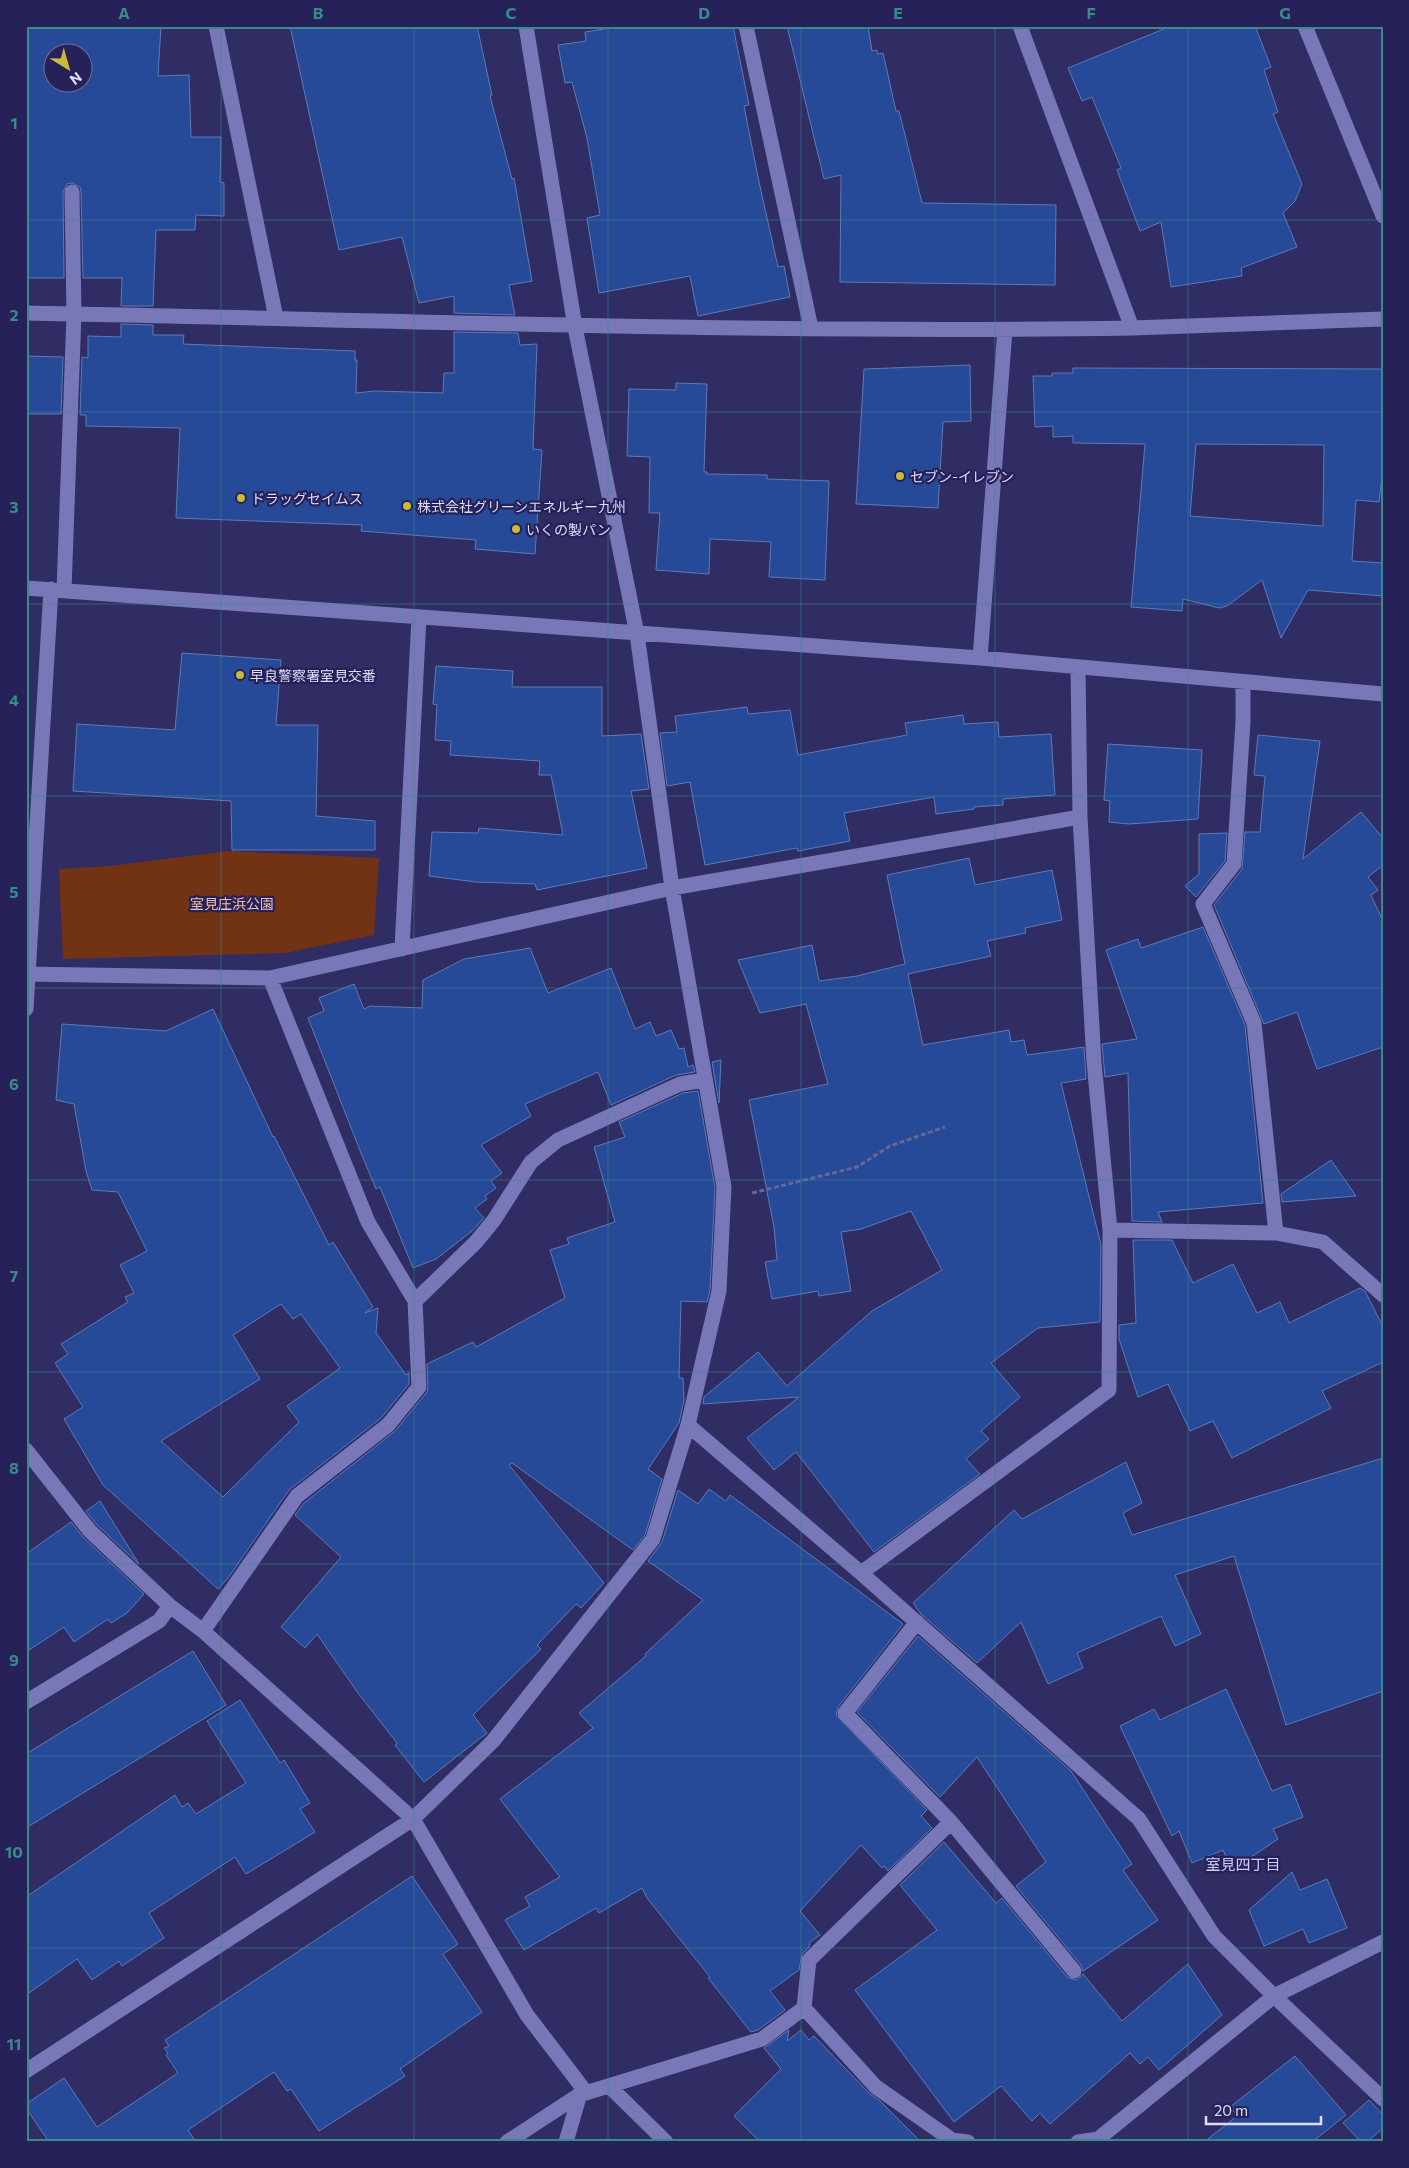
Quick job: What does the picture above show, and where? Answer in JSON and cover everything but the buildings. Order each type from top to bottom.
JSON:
[{"type":"street","points":[[216,26],[276,318]]},
{"type":"street","points":[[26,2071],[413,1819],[493,1741],[653,1539],[688,1425],[719,1291],[724,1187],[672,888],[637,634],[575,327],[526,26]]},
{"type":"street","points":[[746,26],[811,328]]},
{"type":"street","points":[[1020,26],[1132,328]]},
{"type":"street","points":[[1305,26],[1383,216]]},
{"type":"street","points":[[26,1009],[27,974],[58,589],[74,314],[72,192]]},
{"type":"street","points":[[26,313],[575,327],[1005,330],[1132,328],[1383,318]]},
{"type":"street","points":[[980,658],[1005,330]]},
{"type":"street","points":[[26,588],[980,658],[1383,694]]},
{"type":"street","points":[[402,948],[420,617]]},
{"type":"street","points":[[861,1573],[1109,1390],[1110,1230],[1094,1062],[1080,817],[1078,667]]},
{"type":"street","points":[[1244,682],[1244,722],[1234,864],[1203,904],[1254,1023],[1276,1233]]},
{"type":"street","points":[[27,974],[270,978],[672,888],[1080,817]]},
{"type":"street","points":[[203,1631],[297,1496],[388,1424],[419,1387],[414,1301],[368,1222],[270,978]]},
{"type":"street","points":[[414,1301],[476,1242],[494,1220],[531,1162],[558,1140],[680,1084],[705,1080]]},
{"type":"street","points":[[1110,1230],[1276,1233],[1323,1242],[1383,1295]]},
{"type":"street","points":[[688,1425],[861,1573],[1139,1819],[1214,1936],[1274,1996],[1383,2099]]},
{"type":"street","points":[[26,1450],[90,1532],[170,1606],[203,1631],[413,1819],[526,2015],[582,2086],[566,2142]]},
{"type":"street","points":[[26,1702],[159,1621],[170,1606]]},
{"type":"street","points":[[917,1622],[844,1713],[951,1822],[1074,1971]]},
{"type":"street","points":[[507,2142],[579,2095],[762,2039],[804,2008],[809,1960],[951,1822]]},
{"type":"street","points":[[1078,2142],[1099,2140],[1274,1996],[1383,1942]]},
{"type":"street","points":[[804,2008],[876,2087],[952,2140],[968,2142]]},
{"type":"street","points":[[609,2086],[666,2142]]},
{"type":"path","points":[[723,1200],[857,1167],[890,1146],[945,1127]]},
{"type":"green space","name":"室見庄浜公園","points":[[229,851],[379,858],[374,935],[285,953],[63,959],[59,869],[110,866]]},
{"type":"place","name":"セブン-イレブン","points":[[900,476]]},
{"type":"place","name":"ドラッグセイムス","points":[[241,498]]},
{"type":"place","name":"株式会社グリーンエネルギー九州","points":[[407,506]]},
{"type":"place","name":"いくの製パン","points":[[516,529]]},
{"type":"place","name":"早良警察署室見交番","points":[[240,675]]},
{"type":"district","name":"室見四丁目","points":[[1243,1864]]}]
